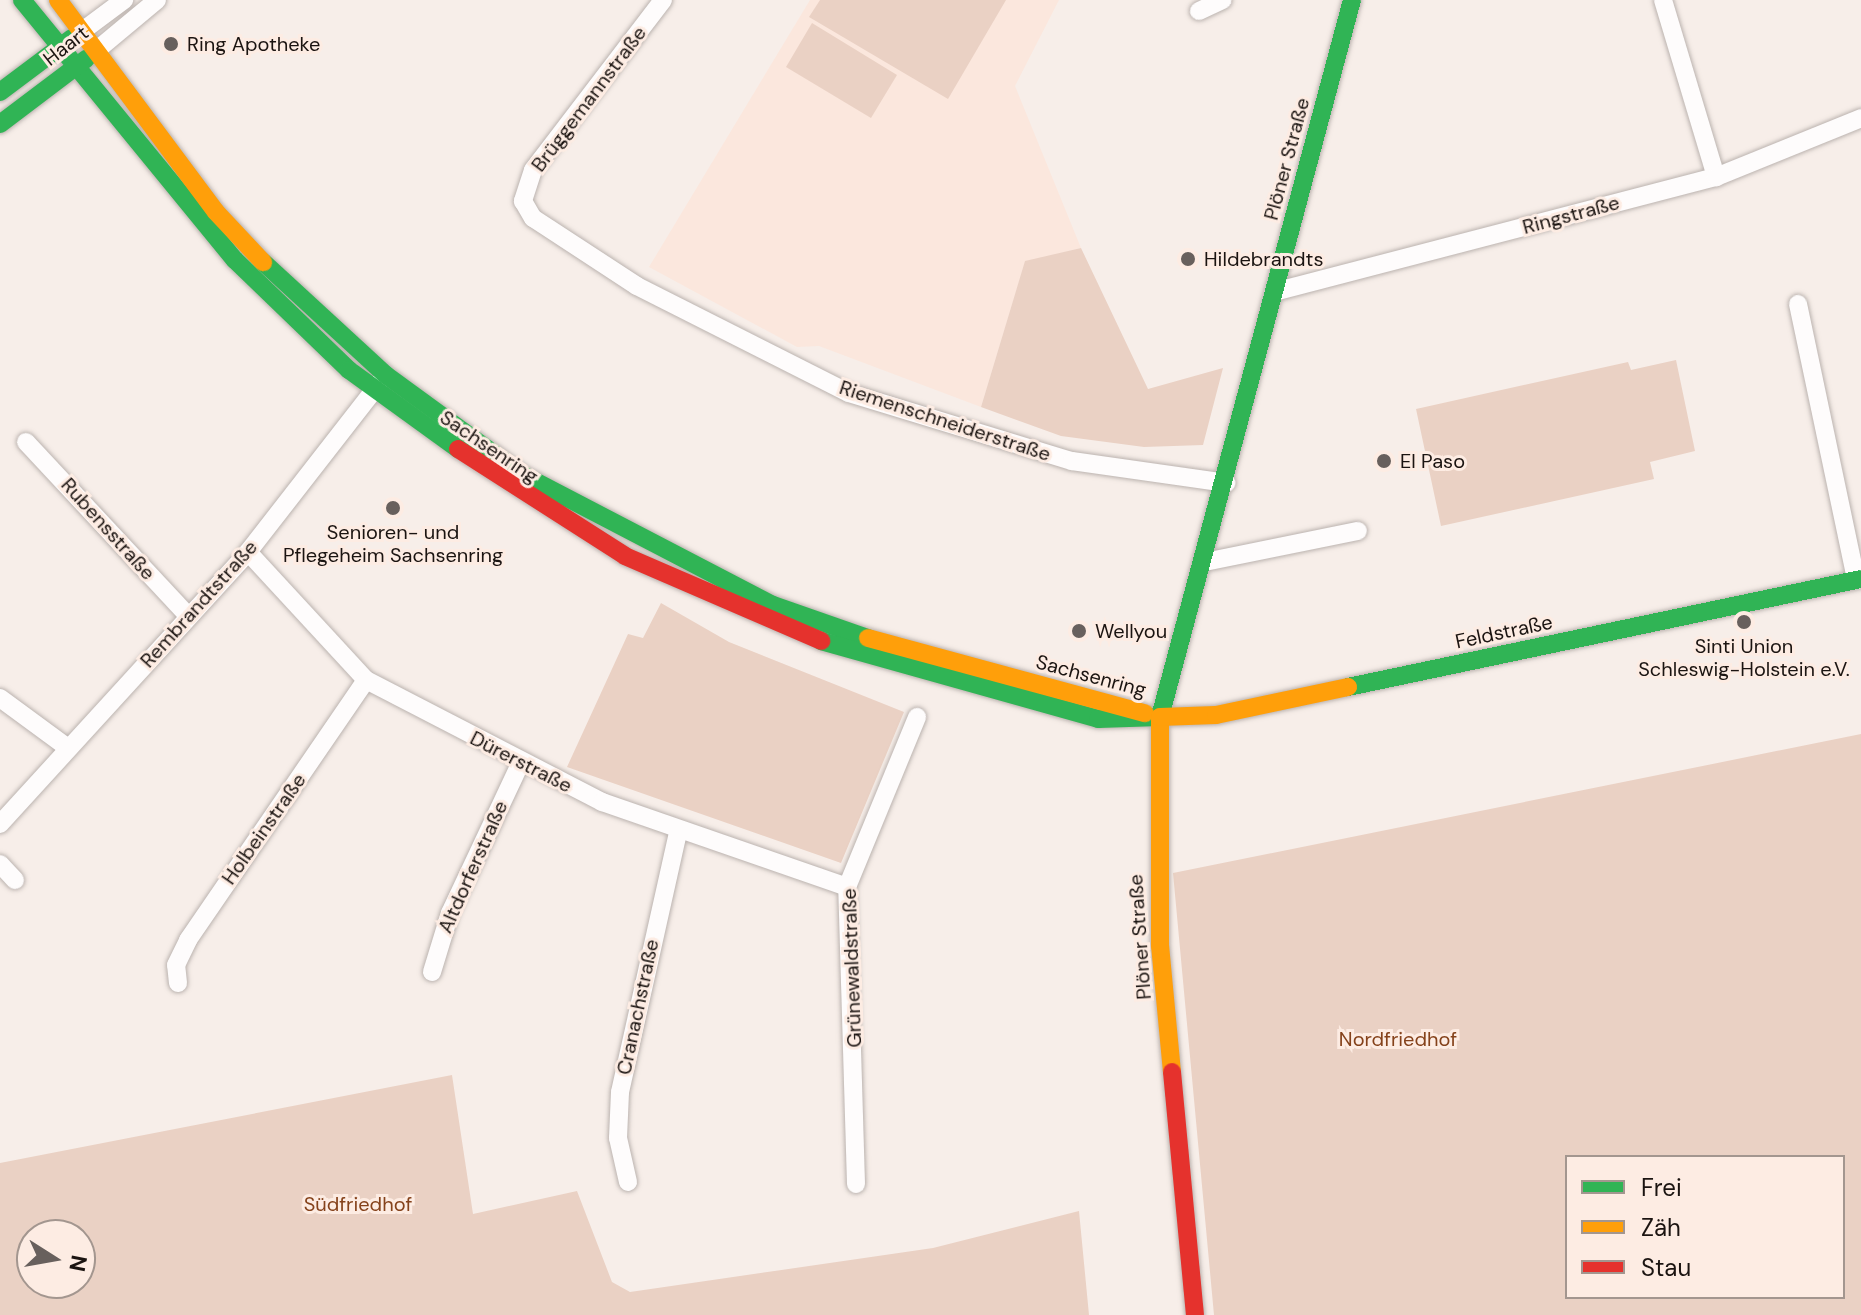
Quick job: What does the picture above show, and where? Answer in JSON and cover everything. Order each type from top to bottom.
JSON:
[{"type":"main road","name":"Sachsenring","points":[[58,0],[216,212],[386,375],[555,495],[760,599],[893,647],[1160,717]]},
{"type":"main road","name":"Plöner Straße","points":[[1195,1315],[1160,946],[1160,717],[1205,562],[1352,0]]},
{"type":"main road","name":"Sachsenring","points":[[27,6],[74,69],[235,260],[375,390],[554,516],[778,627],[933,678],[1098,719],[1160,717]]},
{"type":"main road","points":[[0,90],[30,49],[27,6]]},
{"type":"main road","name":"Haart","points":[[0,90],[81,32]]},
{"type":"main road","name":"Haart","points":[[0,124],[97,50]]},
{"type":"main road","name":"Feldstraße","points":[[1160,717],[1216,715],[1858,580]]},
{"type":"street","name":"Haart","points":[[81,32],[124,0]]},
{"type":"street","name":"Haart","points":[[97,50],[157,0]]},
{"type":"street","name":"Brüggemannstraße","points":[[637,286],[533,218],[523,201],[533,170],[663,0]]},
{"type":"street","points":[[1199,11],[1223,0]]},
{"type":"street","points":[[1663,0],[1716,177]]},
{"type":"street","name":"Ringstraße","points":[[1274,292],[1716,177],[1861,118]]},
{"type":"street","name":"Riemenschneiderstraße","points":[[637,286],[849,393],[1072,461],[1226,483]]},
{"type":"street","name":"Feldstraße","points":[[1798,304],[1858,580]]},
{"type":"street","name":"Rembrandtstraße","points":[[0,824],[248,552],[386,375]]},
{"type":"street","name":"Rubensstraße","points":[[26,442],[188,616]]},
{"type":"street","points":[[1205,562],[1358,531]]},
{"type":"street","name":"Dürerstraße","points":[[248,552],[366,680],[520,764],[678,833],[847,887]]},
{"type":"street","name":"Holbeinstraße","points":[[178,983],[176,965],[188,940],[366,680]]},
{"type":"street","points":[[0,698],[68,748]]},
{"type":"street","name":"Grünewaldstraße","points":[[856,1184],[847,887],[917,717]]},
{"type":"street","name":"Altdorferstraße","points":[[432,972],[450,913],[520,764]]},
{"type":"street","name":"Cranachstraße","points":[[628,1182],[618,1138],[620,1092],[678,833]]},
{"type":"street","points":[[0,864],[15,880]]},
{"type":"shaded area","points":[[810,0],[1059,0],[1015,86],[1081,248],[1025,262],[981,407],[819,346],[797,347],[649,267]]},
{"type":"green space","points":[[820,0],[1006,0],[948,99],[809,17]]},
{"type":"green space","points":[[812,23],[897,75],[871,118],[786,67]]},
{"type":"green space","points":[[1081,248],[1148,389],[1223,368],[1203,445],[1144,447],[1061,436],[981,407],[1025,261]]},
{"type":"green space","points":[[1676,360],[1695,451],[1650,462],[1654,479],[1441,526],[1416,409],[1628,362],[1631,370]]},
{"type":"green space","points":[[661,603],[729,642],[904,712],[841,863],[567,767],[628,634],[643,638]]},
{"type":"green space","name":"Nordfriedhof","points":[[1861,734],[1861,1315],[1214,1315],[1173,873]]},
{"type":"green space","name":"Südfriedhof","points":[[452,1075],[473,1214],[577,1191],[612,1282],[630,1292],[933,1248],[1079,1211],[1089,1315],[0,1315],[0,1163]]},
{"type":"traffic: fast","points":[[22,0],[235,260],[349,370],[458,449]]},
{"type":"traffic: fast","points":[[1160,717],[1352,0]]},
{"type":"traffic: fast","points":[[0,92],[72,38]]},
{"type":"traffic: fast","points":[[0,124],[86,59]]},
{"type":"traffic: fast","points":[[263,262],[386,375],[523,475],[773,605],[868,638]]},
{"type":"traffic: fast","points":[[1348,687],[1861,579]]},
{"type":"traffic: fast","points":[[821,641],[1098,719],[1160,717]]},
{"type":"traffic: slow","points":[[58,0],[216,212],[263,262]]},
{"type":"traffic: slow","points":[[868,638],[1145,713]]},
{"type":"traffic: slow","points":[[1172,1072],[1160,946],[1160,717],[1216,715],[1348,687]]},
{"type":"traffic: jam","points":[[458,449],[625,556],[821,641]]},
{"type":"traffic: jam","points":[[1172,1072],[1195,1315]]},
{"type":"place","name":"Ring Apotheke","points":[[171,44]]},
{"type":"place","name":"Hildebrandts","points":[[1188,259]]},
{"type":"place","name":"El Paso","points":[[1384,461]]},
{"type":"place","name":"Senioren- und Pflegeheim Sachsenring","points":[[393,508]]},
{"type":"place","name":"Sinti Union Schleswig-Holstein e.V.","points":[[1744,622]]},
{"type":"place","name":"Wellyou","points":[[1079,631]]}]
